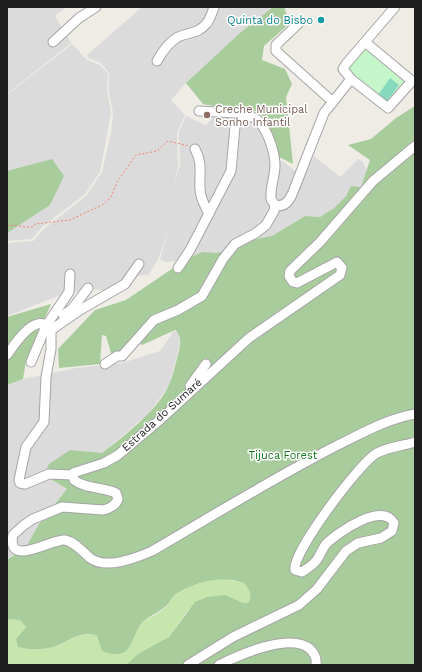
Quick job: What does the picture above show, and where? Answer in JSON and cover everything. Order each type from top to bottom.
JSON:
[{"type":"street","points":[[53,42],[79,18],[96,7]]},
{"type":"street","points":[[158,61],[169,44],[178,37],[196,33],[203,28],[208,23],[214,7]]},
{"type":"street","points":[[365,42],[414,81],[387,108],[343,72],[344,67],[365,42],[395,7]]},
{"type":"street","points":[[300,23],[276,45],[276,51],[333,102]]},
{"type":"street","points":[[199,111],[236,114],[243,117],[248,116],[259,121],[269,138],[275,165],[271,199],[276,205],[282,206],[290,198],[320,122],[351,79]]},
{"type":"street","points":[[178,268],[190,250],[224,185],[232,165],[235,126],[243,117]]},
{"type":"street","name":"Estrada do Sumaré","points":[[72,475],[75,471],[104,463],[118,455],[268,323],[340,275],[342,268],[338,262],[297,283],[293,282],[289,276],[290,271],[320,242],[364,190],[415,146]]},
{"type":"street","points":[[195,149],[199,156],[201,166],[200,194],[208,214]]},
{"type":"street","points":[[105,364],[116,356],[122,356],[154,320],[178,310],[202,296],[223,259],[235,244],[256,233],[266,225],[276,205]]},
{"type":"street","points":[[49,328],[125,284],[139,264]]},
{"type":"street","points":[[31,362],[69,292],[70,274]]},
{"type":"street","points":[[49,328],[72,309],[88,288]]},
{"type":"street","points":[[7,356],[18,339],[31,327],[40,324],[49,328]]},
{"type":"street","points":[[49,328],[51,349],[46,377],[44,422],[26,447],[19,480],[20,483],[25,484],[49,474],[72,475],[74,480],[80,484],[110,490],[116,493],[118,501],[107,510],[62,507],[33,519],[10,536],[14,548],[23,551],[31,550],[58,540],[65,540],[73,543],[97,562],[106,563],[136,558],[158,547],[290,470],[378,425],[400,416],[415,414]]},
{"type":"street","points":[[190,391],[190,385],[206,364]]},
{"type":"street","points":[[188,665],[233,637],[299,605],[317,589],[346,551],[358,543],[381,538],[392,531],[394,523],[391,517],[384,514],[371,517],[346,529],[325,545],[317,559],[302,572],[295,570],[294,565],[306,542],[338,496],[366,462],[376,453],[415,442]]},
{"type":"street","points":[[219,665],[262,648],[280,644],[295,643],[305,645],[313,652],[316,656],[316,665]]},
{"type":"path","points":[[7,226],[17,224],[29,228],[42,222],[70,220],[98,208],[108,200],[116,182],[136,155],[157,151],[168,141],[195,149]]},
{"type":"shaded area","points":[[7,7],[67,7],[55,16],[71,43],[7,94]]},
{"type":"shaded area","points":[[142,7],[273,7],[212,59],[186,83],[171,100],[185,115],[177,133],[178,166],[174,183],[180,165],[179,132],[186,116],[206,125],[215,116],[233,116],[256,122],[266,136],[274,158],[284,162],[303,178],[314,156],[340,177],[358,159],[363,162],[370,178],[361,187],[351,186],[346,196],[334,208],[320,217],[305,216],[272,236],[217,253],[202,253],[185,260],[166,262],[160,260],[168,230],[158,260],[148,275],[133,276],[109,291],[91,289],[66,293],[7,316],[7,243],[33,241],[45,228],[86,196],[102,172],[111,134],[113,113],[109,92],[109,73],[101,63],[88,58],[87,55]]},
{"type":"shaded area","points":[[72,44],[87,60],[100,65],[108,74],[107,91],[111,113],[100,172],[84,195],[42,227],[32,239],[7,241],[7,95]]},
{"type":"shaded area","points":[[174,331],[179,334],[180,344],[169,386],[148,414],[102,453],[70,450],[44,476],[67,489],[39,524],[26,547],[7,560],[7,385],[23,379],[76,368],[122,363],[160,351]]},
{"type":"green space","points":[[273,7],[284,7],[290,23],[264,46],[262,60],[285,69],[292,84],[286,97],[293,164],[279,157],[267,119],[249,107],[219,107],[203,104],[186,83],[240,33]]},
{"type":"green space","points":[[365,46],[406,80],[387,105],[344,71]]},
{"type":"green space","points":[[390,78],[399,85],[387,101],[378,95]]},
{"type":"green space","name":"Tijuca Forest","points":[[415,106],[415,665],[126,665],[138,654],[169,637],[195,602],[207,597],[225,595],[243,603],[248,603],[250,592],[244,583],[227,580],[200,583],[176,594],[166,606],[141,624],[126,651],[120,654],[111,654],[102,651],[97,636],[91,634],[80,635],[49,648],[31,649],[18,647],[16,639],[26,627],[20,620],[7,619],[7,560],[26,547],[39,524],[67,489],[44,475],[49,464],[70,450],[102,453],[149,413],[157,404],[169,385],[180,348],[180,339],[175,330],[142,345],[138,339],[121,356],[111,353],[106,336],[102,335],[100,364],[59,368],[58,349],[95,310],[126,300],[185,260],[202,252],[217,253],[231,249],[241,242],[272,236],[305,216],[320,217],[334,208],[346,196],[351,186],[361,187],[370,160],[348,145],[371,139],[396,118]]},
{"type":"green space","points":[[52,159],[64,176],[50,205],[7,233],[7,171]]},
{"type":"green space","points":[[51,304],[26,361],[23,379],[7,385],[7,317]]},
{"type":"green space","points":[[221,579],[244,582],[250,592],[248,603],[239,601],[188,610],[169,637],[126,665],[7,665],[7,619],[20,620],[26,627],[16,639],[18,647],[31,649],[49,648],[80,635],[91,634],[97,636],[102,651],[132,640],[139,626],[167,606],[173,597],[179,592],[196,584]]},
{"type":"place","name":"Quinta do Bisbo","points":[[321,20]]},
{"type":"place","name":"Creche Municipal Sonho Infantil","points":[[207,115]]}]
